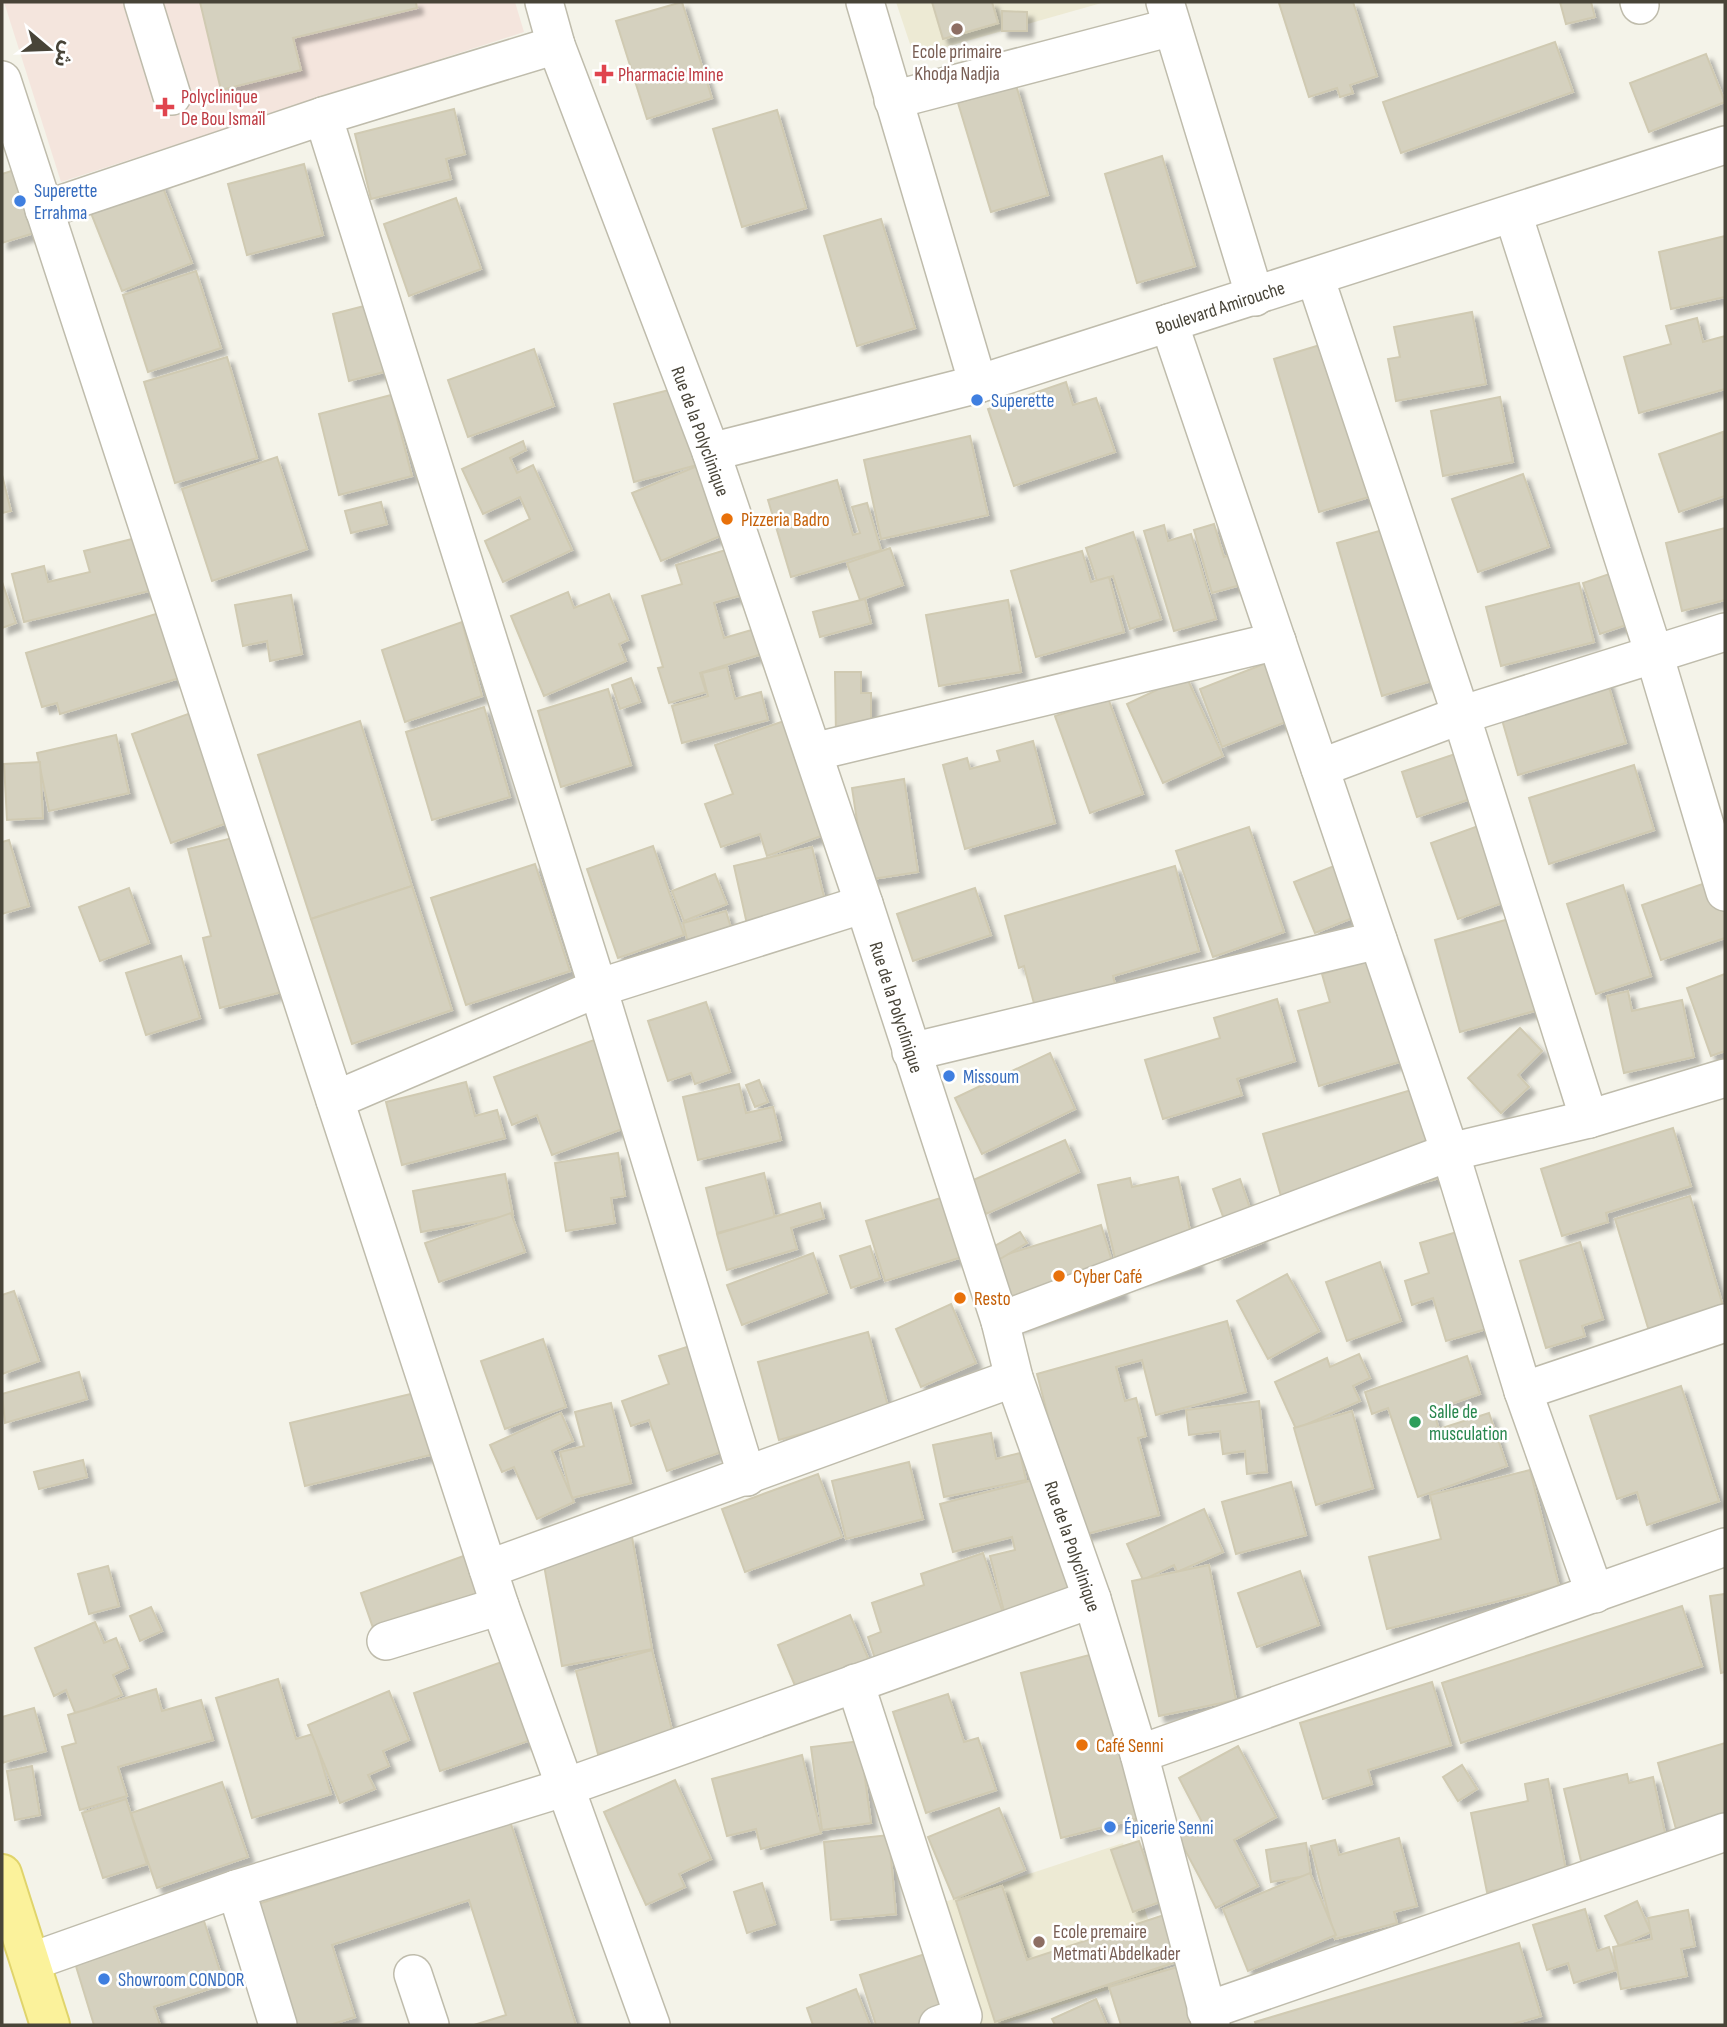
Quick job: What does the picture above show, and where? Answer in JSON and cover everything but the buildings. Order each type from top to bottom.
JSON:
[{"type":"main road","points":[[2,1874],[50,2025]]},
{"type":"street","points":[[144,2],[172,96]]},
{"type":"street","name":"Rue de la Polyclinique","points":[[544,2],[556,46],[711,452],[864,904],[1000,1321],[1014,1378],[1092,1599],[1139,1754],[1209,2018]]},
{"type":"street","points":[[865,2],[978,384]]},
{"type":"street","points":[[893,100],[1168,14],[1255,297]]},
{"type":"street","points":[[44,210],[323,116],[556,46]]},
{"type":"street","points":[[2,80],[500,1606],[651,2025]]},
{"type":"street","points":[[323,116],[598,988],[747,1477]]},
{"type":"street","name":"Boulevard Amirouche","points":[[711,452],[978,384],[1725,145]]},
{"type":"street","points":[[1513,214],[1654,654],[1725,892]]},
{"type":"street","points":[[1315,277],[1461,715],[1589,1119]]},
{"type":"street","points":[[1169,323],[1450,1152],[1523,1391],[1595,1594]]},
{"type":"street","points":[[1320,768],[1461,715],[1725,632]]},
{"type":"street","points":[[813,752],[1277,641]]},
{"type":"street","points":[[335,1100],[598,988],[864,904]]},
{"type":"street","points":[[911,1052],[1378,940]]},
{"type":"street","points":[[1000,1321],[1450,1152],[1589,1119],[1725,1078]]},
{"type":"street","points":[[1523,1391],[1725,1323]]},
{"type":"street","points":[[488,1569],[1014,1378]]},
{"type":"street","points":[[1139,1754],[1725,1547]]},
{"type":"street","points":[[30,1962],[236,1889],[566,1787],[1092,1599]]},
{"type":"street","points":[[386,1641],[500,1606]]},
{"type":"street","points":[[855,1683],[963,2017],[938,2025]]},
{"type":"street","points":[[1209,2018],[1725,1832]]},
{"type":"street","points":[[236,1889],[278,2025]]},
{"type":"street","points":[[413,1974],[430,2025]]},
{"type":"shaded area","name":"Polyclinique De Bou Ismaïl","points":[[4,2],[515,2],[524,32],[61,182]]},
{"type":"shaded area","name":"Ecole primaire Khodja Nadjia","points":[[896,2],[1105,2],[914,56]]},
{"type":"shaded area","name":"Ecole premaire Metmati Abdelkader","points":[[1123,1843],[1165,1971],[1000,2025],[951,2025],[914,1912]]},
{"type":"place","name":"Ecole primaire Khodja Nadjia","points":[[957,29]]},
{"type":"place","name":"Pharmacie Imine","points":[[604,74]]},
{"type":"place","name":"Polyclinique De Bou Ismaïl","points":[[165,107]]},
{"type":"place","name":"Superette Errahma","points":[[20,201]]},
{"type":"place","name":"Superette","points":[[977,400]]},
{"type":"place","name":"Pizzeria Badro","points":[[727,519]]},
{"type":"place","name":"Missoum","points":[[949,1076]]},
{"type":"place","name":"Cyber Café","points":[[1059,1276]]},
{"type":"place","name":"Resto","points":[[960,1298]]},
{"type":"place","name":"Salle de musculation","points":[[1415,1422]]},
{"type":"place","name":"Café Senni","points":[[1082,1745]]},
{"type":"place","name":"Épicerie Senni","points":[[1110,1827]]},
{"type":"place","name":"Ecole premaire Metmati Abdelkader","points":[[1039,1942]]},
{"type":"place","name":"Showroom CONDOR","points":[[104,1979]]}]
